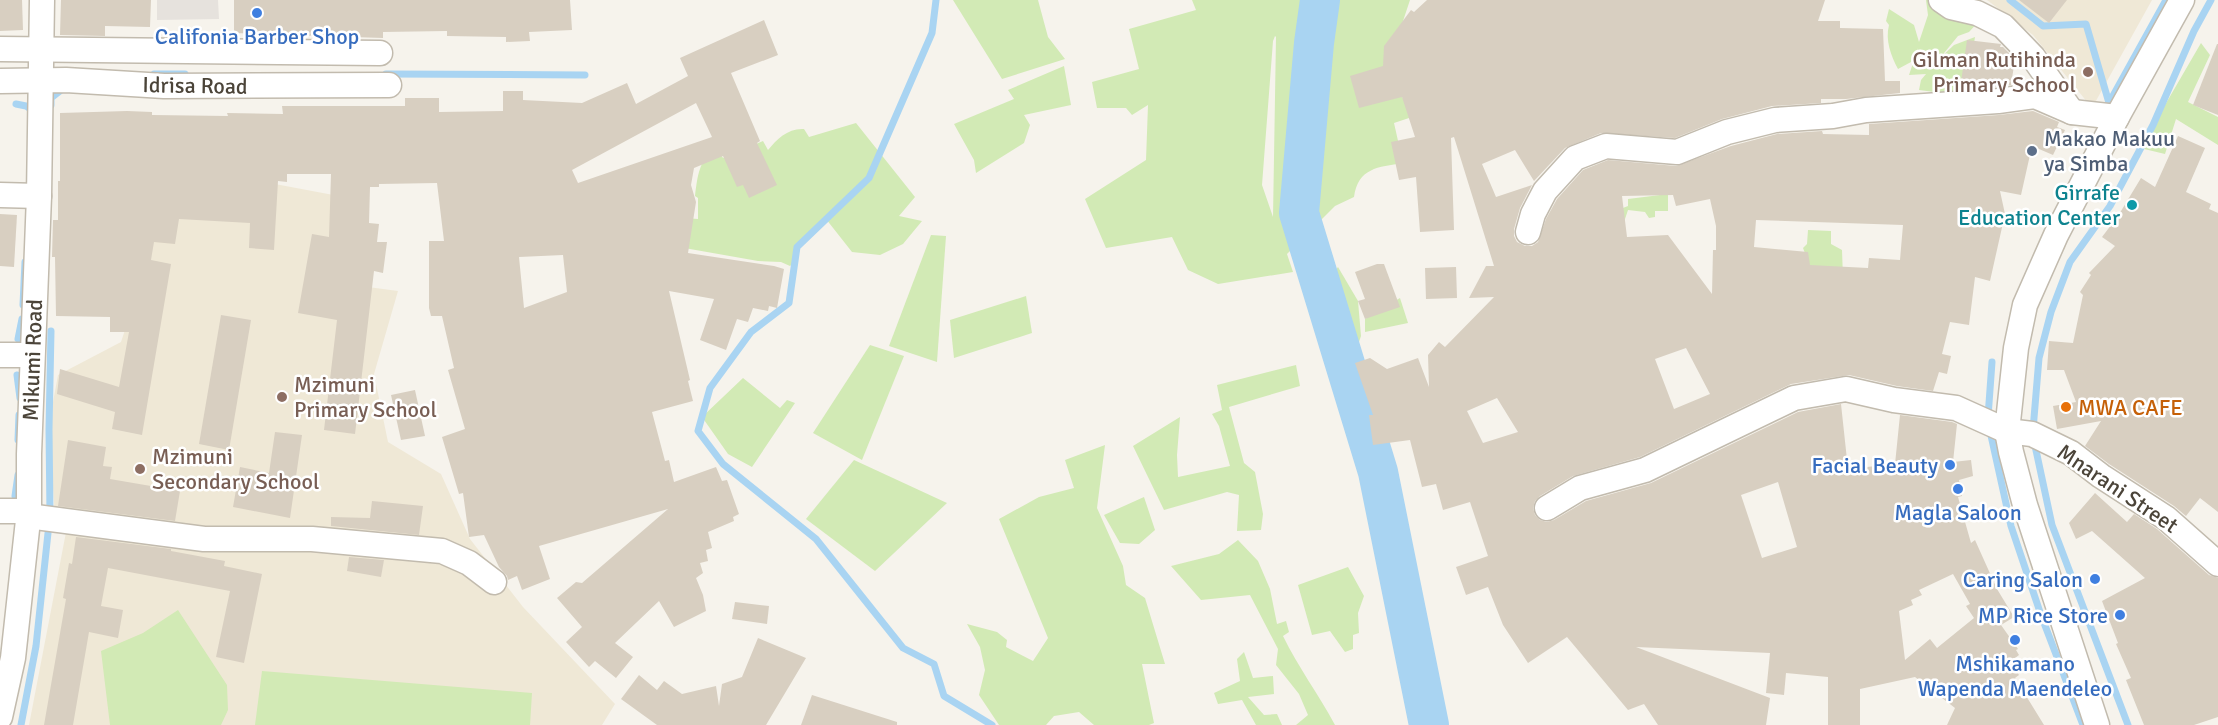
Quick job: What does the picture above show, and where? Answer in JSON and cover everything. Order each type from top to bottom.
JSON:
[{"type":"street","name":"Mikumi Road","points":[[0,717],[6,658],[29,513],[32,355],[39,196],[42,0]]},
{"type":"street","points":[[1941,0],[1951,7],[1977,13],[2003,26],[2033,57],[2072,112]]},
{"type":"street","points":[[2097,725],[2025,505],[2007,431],[2016,348],[2025,305],[2056,235],[2117,117],[2182,0]]},
{"type":"street","points":[[0,49],[380,53]]},
{"type":"street","points":[[281,86],[283,53]]},
{"type":"street","name":"Idrisa Road","points":[[0,81],[40,79],[164,86],[389,85]]},
{"type":"street","points":[[1528,232],[1533,214],[1545,191],[1575,159],[1606,147],[1677,152],[1727,132],[1775,120],[1833,117],[1866,110],[1998,101],[2035,96],[2072,112],[2117,117]]},
{"type":"street","points":[[0,195],[39,196]]},
{"type":"street","points":[[0,355],[32,355]]},
{"type":"street","name":"Mnarani Street","points":[[1547,508],[1580,488],[1644,470],[1680,455],[1794,398],[1846,390],[1894,400],[1956,408],[2007,431],[2032,434],[2071,453],[2101,476],[2166,518],[2218,564]]},
{"type":"street","points":[[0,511],[29,513],[204,539],[312,538],[442,551],[469,563],[494,582]]},
{"type":"shaded area","points":[[157,0],[218,0],[219,19],[157,20]]},
{"type":"shaded area","name":"Gilman Rutihinda Primary School","points":[[1987,0],[2152,0],[2092,108],[2033,35]]},
{"type":"shaded area","points":[[259,181],[360,200],[353,285],[398,291],[374,374],[388,442],[441,474],[470,539],[523,607],[615,704],[602,725],[29,725],[67,527],[55,515],[50,448],[53,402],[58,375],[121,342],[127,324],[144,212]]},
{"type":"green space","points":[[953,0],[1038,0],[1048,37],[1065,59],[1002,79]]},
{"type":"green space","points":[[1192,0],[1410,0],[1398,36],[1393,84],[1415,116],[1394,123],[1403,163],[1378,168],[1365,175],[1356,187],[1354,197],[1335,206],[1287,254],[1293,272],[1218,284],[1188,270],[1172,237],[1106,248],[1085,199],[1146,160],[1148,105],[1132,115],[1126,108],[1097,108],[1092,82],[1139,69],[1129,29],[1196,10]],"holes":[[[1276,37],[1273,217],[1262,185],[1273,41]]]},
{"type":"green space","points":[[1926,0],[1979,0],[1991,8],[1969,32],[1958,36],[1940,58],[1954,45],[1975,37],[1965,96],[1919,90],[1921,80],[1926,74],[1909,75],[1918,48],[1911,62],[1898,69],[1893,59],[1888,42],[1889,25],[1886,21],[1889,9],[1914,25],[1919,42],[1928,15]]},
{"type":"green space","points":[[2201,43],[2210,55],[2188,102],[2218,117],[2218,145],[2176,119],[2165,154],[2140,148]]},
{"type":"green space","points":[[1064,66],[1071,105],[1024,115],[1030,125],[1024,143],[976,173],[974,160],[954,124],[1014,99],[1008,90]]},
{"type":"green space","points":[[856,123],[915,197],[899,216],[922,221],[903,244],[880,255],[852,252],[826,219],[797,245],[793,263],[790,266],[781,262],[758,261],[673,246],[671,217],[698,219],[698,198],[695,196],[698,175],[702,163],[715,145],[723,158],[763,141],[768,150],[779,138],[793,130],[804,129],[809,137]]},
{"type":"green space","points":[[1668,194],[1668,211],[1655,211],[1655,217],[1649,218],[1645,212],[1628,210],[1624,222],[1610,213],[1628,206],[1628,199]]},
{"type":"green space","points":[[1808,230],[1831,231],[1831,244],[1842,250],[1843,278],[1814,277],[1803,248],[1807,244]]},
{"type":"green space","points":[[931,235],[946,236],[937,362],[889,346]]},
{"type":"green space","points":[[1338,267],[1358,301],[1361,336],[1350,368],[1335,350],[1322,288]]},
{"type":"green space","points":[[1026,296],[1032,333],[954,358],[950,320]]},
{"type":"green space","points":[[1400,298],[1408,323],[1365,332],[1365,319]]},
{"type":"green space","points":[[870,345],[904,356],[862,460],[813,433]]},
{"type":"green space","points":[[1296,365],[1300,386],[1229,407],[1244,463],[1255,472],[1263,514],[1261,530],[1237,531],[1239,495],[1227,492],[1164,510],[1133,446],[1180,417],[1178,477],[1230,466],[1219,426],[1212,414],[1222,410],[1217,385]]},
{"type":"green space","points":[[743,378],[780,408],[787,400],[795,403],[752,467],[728,454],[702,417]]},
{"type":"green space","points":[[1105,445],[1097,508],[1123,566],[1126,585],[1145,598],[1165,664],[1142,664],[1154,723],[1149,725],[1094,725],[1079,712],[1054,716],[1046,725],[999,725],[979,695],[985,670],[980,647],[967,624],[997,632],[1007,640],[1006,647],[1033,661],[1048,638],[999,519],[1039,497],[1074,488],[1065,460]]},
{"type":"green space","points":[[854,460],[947,503],[875,571],[806,519]]},
{"type":"green space","points":[[1144,497],[1155,530],[1139,544],[1120,543],[1104,515]]},
{"type":"green space","points":[[1238,540],[1258,561],[1270,589],[1277,624],[1286,621],[1289,632],[1283,636],[1335,725],[1296,725],[1308,715],[1299,694],[1276,665],[1278,649],[1250,595],[1201,600],[1171,566],[1219,554]]},
{"type":"green space","points":[[1348,567],[1364,596],[1358,613],[1359,633],[1353,635],[1353,649],[1345,652],[1330,631],[1312,635],[1298,585]]},
{"type":"green space","points":[[178,610],[227,685],[228,710],[221,725],[110,725],[101,651],[143,633]]},
{"type":"green space","points":[[1244,652],[1253,678],[1273,676],[1274,694],[1248,697],[1264,715],[1277,714],[1282,725],[1256,725],[1242,700],[1218,704],[1214,693],[1240,681],[1237,659]]},
{"type":"green space","points":[[262,671],[532,693],[530,725],[255,725]]},
{"type":"building","points":[[0,0],[22,0],[23,30],[0,31]]},
{"type":"building","points":[[61,0],[151,0],[150,27],[105,26],[105,36],[60,35]]},
{"type":"building","points":[[234,0],[570,0],[572,30],[529,32],[530,41],[506,42],[506,37],[447,36],[447,31],[383,32],[383,38],[234,33]]},
{"type":"building","points":[[1427,0],[1825,0],[1818,21],[1840,21],[1840,28],[1883,29],[1885,81],[1900,81],[1900,93],[1846,99],[1821,99],[1821,103],[1772,106],[1722,119],[1675,138],[1601,133],[1565,148],[1534,181],[1515,150],[1482,164],[1496,197],[1532,185],[1520,208],[1514,229],[1517,242],[1525,246],[1532,246],[1538,242],[1546,219],[1557,199],[1583,170],[1608,160],[1676,166],[1731,146],[1777,134],[1822,131],[1823,134],[1869,135],[1869,124],[2033,111],[2059,122],[2057,127],[2065,130],[2053,155],[2032,146],[2021,195],[2000,191],[2005,214],[1990,281],[1975,277],[1969,325],[1950,322],[1942,354],[1951,356],[1947,374],[1939,372],[1933,391],[1897,386],[1849,375],[1791,384],[1640,457],[1573,476],[1540,496],[1533,508],[1540,520],[1547,522],[1554,520],[1586,501],[1651,483],[1798,412],[1841,404],[1848,469],[1895,464],[1900,415],[1957,424],[1953,462],[1971,460],[1973,476],[1959,480],[1962,496],[1958,497],[1971,543],[1975,540],[1997,589],[2014,617],[2001,625],[2018,649],[2016,650],[2019,655],[2010,662],[2019,675],[2015,678],[2044,725],[1947,725],[1955,708],[1915,677],[1860,689],[1860,725],[1828,725],[1828,677],[1786,673],[1784,695],[1766,693],[1770,653],[1636,647],[1770,698],[1766,725],[1658,725],[1644,704],[1628,710],[1567,637],[1528,663],[1503,625],[1488,587],[1466,595],[1456,567],[1488,556],[1470,502],[1443,510],[1436,484],[1422,487],[1410,440],[1373,445],[1369,415],[1373,415],[1355,363],[1370,358],[1387,369],[1418,358],[1429,387],[1428,355],[1439,342],[1445,347],[1494,297],[1469,298],[1486,266],[1494,266],[1454,137],[1451,138],[1454,230],[1420,232],[1416,177],[1399,180],[1391,142],[1415,137],[1402,97],[1359,108],[1350,76],[1383,66],[1384,46],[1411,10],[1414,12]],"holes":[[[1673,195],[1676,206],[1710,199],[1716,226],[1712,294],[1668,235],[1627,237],[1622,196]],[[1756,220],[1903,225],[1900,260],[1869,258],[1868,268],[1810,265],[1808,252],[1754,247]],[[1686,348],[1710,394],[1674,409],[1655,359]],[[1497,398],[1518,432],[1483,443],[1467,411]],[[1778,482],[1797,547],[1762,558],[1741,495]],[[1953,574],[1970,604],[1966,606],[1974,618],[1937,648],[1930,639],[1905,660],[1899,611],[1913,605],[1911,600],[1922,595],[1919,590]]]},
{"type":"building","points":[[2019,0],[2067,0],[2049,23]]},
{"type":"building","points":[[764,20],[778,55],[731,73],[760,141],[757,143],[777,185],[749,198],[743,185],[737,187],[723,156],[694,168],[691,185],[696,202],[688,253],[784,269],[777,308],[769,306],[768,311],[753,308],[748,322],[737,319],[726,350],[700,340],[714,299],[669,291],[693,401],[652,412],[665,461],[669,460],[674,482],[716,467],[722,481],[727,480],[739,514],[733,517],[734,521],[708,532],[712,548],[706,550],[708,561],[700,563],[703,573],[696,578],[706,611],[674,627],[659,601],[615,643],[633,657],[616,678],[595,661],[589,667],[566,642],[582,627],[557,598],[576,582],[582,583],[668,509],[539,546],[550,579],[522,590],[517,576],[508,580],[499,567],[484,535],[469,537],[463,493],[459,494],[442,437],[465,429],[448,370],[454,368],[442,316],[431,316],[429,308],[429,241],[444,241],[437,183],[379,184],[379,187],[370,187],[369,223],[379,224],[377,242],[387,242],[383,273],[374,271],[355,434],[324,430],[337,320],[298,313],[312,234],[329,237],[331,174],[287,174],[287,182],[278,181],[274,250],[249,248],[250,223],[179,219],[175,244],[154,242],[151,260],[171,264],[142,435],[112,429],[115,412],[57,394],[60,369],[119,387],[129,332],[110,332],[110,317],[56,316],[55,257],[52,257],[53,220],[58,220],[60,113],[127,111],[152,112],[152,115],[283,114],[282,106],[405,106],[405,98],[439,98],[439,112],[503,111],[503,91],[523,91],[523,100],[582,103],[627,83],[636,104],[688,76],[680,58]],"holes":[[[696,103],[712,137],[578,183],[572,170]],[[563,255],[567,292],[524,308],[519,257]]]},
{"type":"building","points":[[1967,40],[2001,44],[2000,47],[2003,47],[2015,59],[2011,85],[1960,89]]},
{"type":"building","points":[[2218,44],[2218,115],[2193,105]]},
{"type":"building","points":[[2178,136],[2205,148],[2186,192],[2211,204],[2209,209],[2218,213],[2218,512],[2200,498],[2186,516],[2085,446],[2101,421],[2057,429],[2053,406],[2076,402],[2064,370],[2047,370],[2049,341],[2073,343],[2083,295],[2080,292],[2091,275],[2089,273],[2115,246],[2102,237],[2141,178],[2155,187]]},
{"type":"building","points":[[0,214],[17,215],[14,267],[0,266]]},
{"type":"building","points":[[1377,264],[1384,264],[1400,307],[1365,319],[1358,301],[1365,299],[1355,272]]},
{"type":"building","points":[[1456,267],[1457,298],[1426,299],[1425,268]]},
{"type":"building","points":[[221,315],[251,320],[229,450],[199,444]]},
{"type":"building","points":[[415,390],[425,436],[401,440],[391,395]]},
{"type":"building","points":[[275,432],[302,435],[290,518],[233,507],[240,467],[269,473]]},
{"type":"building","points":[[68,440],[106,447],[103,466],[112,467],[110,479],[180,491],[175,521],[58,506]]},
{"type":"building","points":[[2095,493],[2127,522],[2134,514],[2157,529],[2209,575],[2218,578],[2218,717],[2194,725],[2144,725],[2126,680],[2131,678],[2116,644],[2118,643],[2102,601],[2145,578],[2092,531],[2076,539],[2069,523]]},
{"type":"building","points":[[372,501],[423,506],[419,535],[331,526],[331,517],[370,518]]},
{"type":"building","points":[[76,537],[171,549],[171,551],[225,561],[224,566],[262,574],[244,663],[216,657],[230,591],[108,568],[101,606],[123,610],[118,638],[89,632],[73,725],[44,725],[66,599],[63,598]]},
{"type":"building","points":[[349,557],[384,560],[381,577],[347,571]]},
{"type":"building","points":[[735,602],[769,606],[767,624],[732,619]]},
{"type":"building","points":[[758,638],[806,658],[766,725],[657,725],[621,699],[639,675],[657,690],[664,681],[682,694],[716,686],[719,706],[722,684],[742,677]]},
{"type":"building","points":[[812,695],[897,722],[897,725],[801,725]]},
{"type":"waterway","points":[[936,0],[932,33],[869,178],[797,247],[789,303],[751,332],[710,388],[698,431],[723,464],[816,539],[903,648],[934,664],[944,696],[992,725]]},
{"type":"waterway","points":[[1320,0],[1299,213],[1378,472],[1429,725]]},
{"type":"waterway","points":[[2010,0],[2043,26],[2086,24],[2109,103]]},
{"type":"waterway","points":[[2109,103],[2166,0]]},
{"type":"waterway","points":[[2033,430],[2039,358],[2051,312],[2070,262],[2110,206],[2153,125],[2194,31],[2211,0]]},
{"type":"waterway","points":[[154,74],[185,74]]},
{"type":"waterway","points":[[386,74],[585,75]]},
{"type":"waterway","points":[[51,105],[51,98],[65,87]]},
{"type":"waterway","points":[[16,104],[26,106],[33,111]]},
{"type":"waterway","points":[[23,305],[25,262]]},
{"type":"waterway","points":[[18,339],[22,319]]},
{"type":"waterway","points":[[50,514],[51,331]]},
{"type":"waterway","points":[[1988,417],[1992,362]]},
{"type":"waterway","points":[[17,375],[20,398]]},
{"type":"waterway","points":[[18,440],[19,415]]},
{"type":"waterway","points":[[1990,431],[2011,526],[2041,615],[2083,725]]},
{"type":"waterway","points":[[2034,441],[2052,525],[2128,725]]},
{"type":"waterway","points":[[15,496],[18,475]]},
{"type":"waterway","points":[[21,725],[36,646],[48,533]]},
{"type":"place","name":"Califonia Barber Shop","points":[[257,13]]},
{"type":"place","name":"Gilman Rutihinda Primary School","points":[[2088,72]]},
{"type":"place","name":"Makao Makuu ya Simba","points":[[2032,151]]},
{"type":"place","name":"Girrafe Education Center","points":[[2132,205]]},
{"type":"place","name":"Mzimuni Primary School","points":[[282,397]]},
{"type":"place","name":"MWA CAFE","points":[[2066,407]]},
{"type":"place","name":"Facial Beauty","points":[[1950,465]]},
{"type":"place","name":"Mzimuni Secondary School","points":[[140,469]]},
{"type":"place","name":"Magla Saloon","points":[[1958,489]]},
{"type":"place","name":"Caring Salon","points":[[2095,579]]},
{"type":"place","name":"MP Rice Store","points":[[2120,615]]},
{"type":"place","name":"Mshikamano Wapenda Maendeleo","points":[[2015,640]]}]
